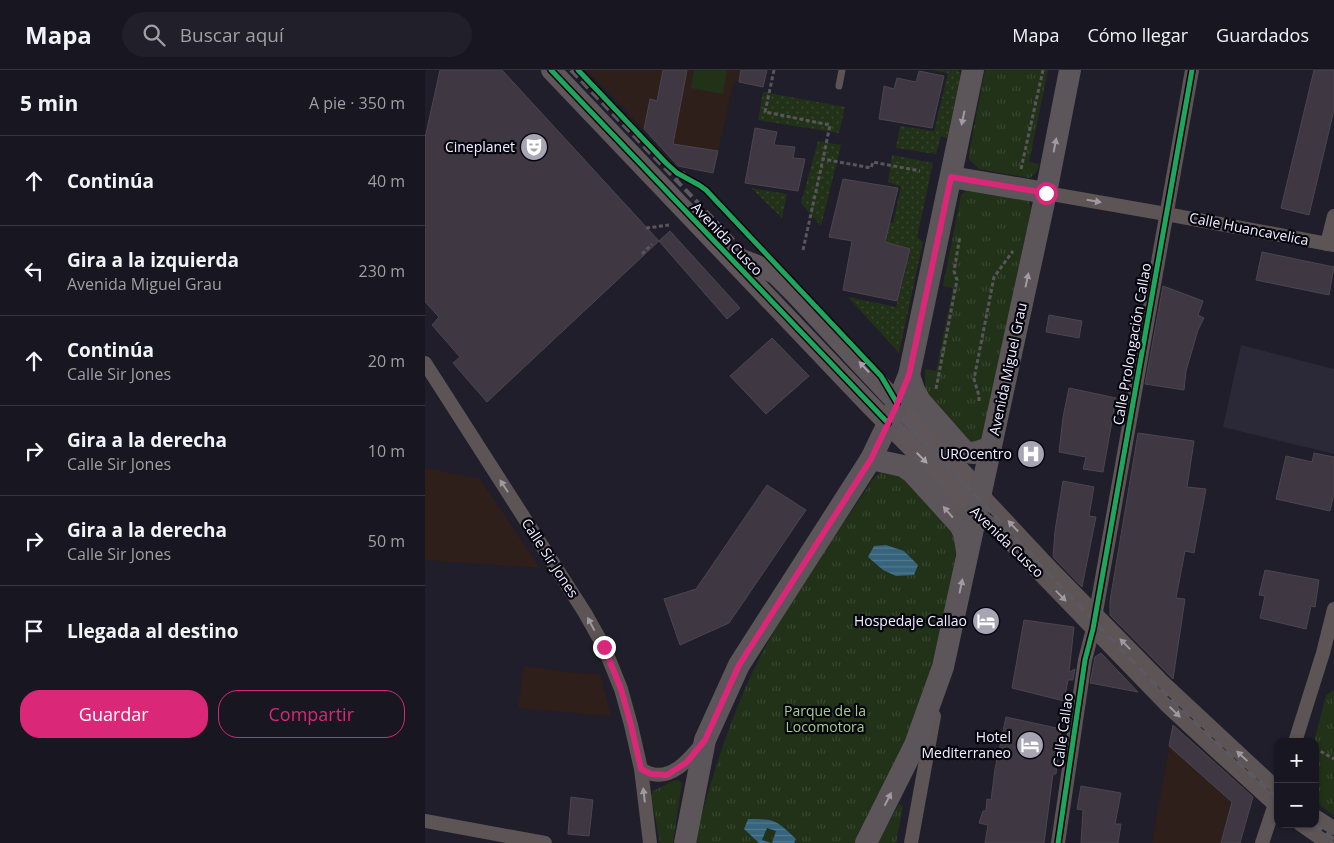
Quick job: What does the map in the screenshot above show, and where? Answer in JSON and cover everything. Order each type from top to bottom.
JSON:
[{"type":"main road","name":"Avenida Cusco","points":[[551,70],[888,424],[979,503]]},
{"type":"main road","points":[[685,843],[705,740],[739,665],[871,459],[909,375],[973,70]]},
{"type":"main road","name":"Avenida Miguel Grau","points":[[866,843],[915,745],[943,668],[1046,193],[1070,70]]},
{"type":"main road","points":[[951,177],[1046,193]]},
{"type":"main road","name":"Avenida Cusco","points":[[724,252],[775,274],[897,403],[979,503]]},
{"type":"main road","points":[[909,375],[914,390],[925,407],[965,452],[974,453],[991,447]]},
{"type":"main road","points":[[871,459],[903,466],[912,472],[960,525],[964,533],[968,555]]},
{"type":"street","name":"Calle Prolongación Callao","points":[[1094,621],[1192,70]]},
{"type":"street","name":"Calle Huancavelica","points":[[1046,193],[1331,244]]},
{"type":"street","points":[[1331,244],[1334,216]]},
{"type":"street","name":"Calle Sir Jones","points":[[425,363],[585,612],[604,647],[621,689],[631,725],[641,769],[650,843]]},
{"type":"street","name":"Avenida Cusco","points":[[979,503],[1094,621],[1165,704],[1274,800]]},
{"type":"street","name":"Avenida Cusco","points":[[979,503],[993,526],[1274,785]]},
{"type":"street","points":[[1297,738],[1329,655],[1334,609]]},
{"type":"street","name":"Calle Callao","points":[[1058,843],[1085,660],[1094,621]]},
{"type":"street","name":"Avenida Miguel Grau","points":[[911,843],[943,668]]},
{"type":"street","points":[[641,769],[651,774],[667,775],[687,762],[705,740]]},
{"type":"street","points":[[1262,843],[1274,811]]},
{"type":"street","points":[[1319,819],[1334,828]]},
{"type":"street","points":[[425,821],[545,843]]},
{"type":"street","points":[[1306,828],[1327,843]]},
{"type":"lane","points":[[839,86],[842,70]]},
{"type":"path","points":[[774,70],[765,112],[829,125],[803,250]]},
{"type":"path","points":[[1023,189],[1027,171],[1021,169],[1043,70]]},
{"type":"path","points":[[823,159],[871,168],[873,162],[920,171]]},
{"type":"path","points":[[677,174],[690,180]]},
{"type":"path","points":[[646,228],[669,225]]},
{"type":"path","points":[[925,407],[933,405],[957,280],[954,271],[961,233]]},
{"type":"path","points":[[642,254],[652,244]]},
{"type":"path","points":[[978,405],[979,396],[973,379],[995,277],[1015,247]]},
{"type":"path","points":[[1319,750],[1334,759]]},
{"type":"shaded area","points":[[587,70],[767,70],[763,87],[734,81],[713,173],[683,167],[675,162]]},
{"type":"shaded area","points":[[1241,345],[1334,369],[1334,454],[1223,427]]},
{"type":"shaded area","points":[[425,468],[480,479],[540,568],[425,560]]},
{"type":"shaded area","points":[[524,666],[576,673],[600,674],[611,716],[518,708]]},
{"type":"shaded area","points":[[1173,725],[1253,797],[1240,843],[1152,843]]},
{"type":"green space","points":[[694,70],[727,70],[723,94],[691,88]]},
{"type":"green space","points":[[932,70],[958,70],[961,73],[947,138],[941,136],[936,154],[896,148],[900,126],[934,131],[948,73]]},
{"type":"green space","points":[[985,70],[1048,70],[1029,162],[1039,164],[1038,169],[1030,178],[979,169],[969,159]]},
{"type":"green space","points":[[763,92],[845,107],[839,133],[758,120]]},
{"type":"green space","points":[[818,141],[841,145],[821,226],[801,203]]},
{"type":"green space","points":[[892,155],[933,163],[917,237],[923,242],[899,353],[848,297],[896,307],[911,249],[885,242],[887,223],[893,223],[901,187],[888,182]]},
{"type":"green space","points":[[751,188],[787,194],[782,218]]},
{"type":"green space","points":[[966,190],[1027,199],[1031,209],[982,440],[969,446],[927,394],[925,384],[925,369],[936,371],[953,288],[943,286],[961,195]]},
{"type":"green space","name":"Parque de la Locomotora","points":[[895,469],[951,523],[957,548],[937,649],[912,730],[857,843],[694,843],[714,772],[730,725],[749,679],[772,634],[814,566],[874,478],[881,472]]},
{"type":"green space","points":[[1334,690],[1334,816],[1319,804],[1319,738],[1315,738],[1326,695]]},
{"type":"green space","points":[[675,780],[682,783],[673,843],[660,843],[651,795],[653,791]]},
{"type":"green space","points":[[899,804],[903,806],[896,843],[878,843]]},
{"type":"water","points":[[886,545],[904,551],[918,565],[914,575],[896,576],[883,570],[868,557],[874,546]]},
{"type":"water","points":[[748,819],[764,819],[775,822],[796,839],[794,843],[772,843],[776,831],[767,828],[762,840],[771,843],[759,843],[744,829]]},
{"type":"building","points":[[440,70],[502,70],[659,241],[487,402],[453,363],[460,357],[432,325],[439,317],[425,302],[425,138]]},
{"type":"building","points":[[663,70],[687,70],[673,144],[718,151],[713,173],[678,166],[644,129],[650,99],[657,101]]},
{"type":"building","points":[[741,70],[767,70],[763,87],[739,82]]},
{"type":"building","points":[[1314,70],[1334,70],[1334,110],[1309,215],[1281,208]]},
{"type":"building","points":[[919,71],[944,76],[932,128],[879,119],[884,86],[894,89],[897,78],[916,82]]},
{"type":"building","points":[[755,128],[777,132],[774,145],[795,147],[793,158],[805,159],[798,191],[745,183]]},
{"type":"building","points":[[843,179],[898,188],[885,242],[910,249],[897,301],[843,290],[852,241],[829,237]]},
{"type":"building","points":[[670,231],[740,308],[727,319],[659,241]]},
{"type":"building","points":[[1262,252],[1334,267],[1329,295],[1256,280]]},
{"type":"building","points":[[1163,286],[1203,301],[1198,315],[1204,318],[1198,330],[1186,371],[1184,390],[1145,384]]},
{"type":"building","points":[[1049,315],[1082,321],[1079,338],[1046,332]]},
{"type":"building","points":[[772,338],[809,376],[766,414],[730,376]]},
{"type":"building","points":[[1069,388],[1116,398],[1103,472],[1083,469],[1086,457],[1059,452]]},
{"type":"building","points":[[1138,433],[1194,441],[1187,487],[1206,489],[1194,553],[1185,551],[1176,598],[1185,599],[1173,679],[1110,615],[1110,601]]},
{"type":"building","points":[[1314,453],[1334,457],[1334,494],[1330,511],[1276,499],[1286,456],[1312,462]]},
{"type":"building","points":[[1063,481],[1094,487],[1089,516],[1096,517],[1082,587],[1053,557]]},
{"type":"building","points":[[767,485],[806,510],[729,623],[680,645],[664,599],[696,589]]},
{"type":"building","points":[[1265,570],[1319,580],[1315,607],[1311,606],[1306,629],[1260,618],[1265,596],[1259,595]]},
{"type":"building","points":[[1024,620],[1074,627],[1069,672],[1075,669],[1073,680],[1068,680],[1064,701],[1012,688]]},
{"type":"building","points":[[1101,653],[1138,692],[1090,683],[1095,657]]},
{"type":"building","points":[[1006,717],[1061,729],[1056,774],[1053,774],[1044,843],[985,843],[988,825],[979,823],[983,811],[986,811],[987,799],[991,800],[995,769]]},
{"type":"building","points":[[1173,725],[1253,797],[1240,843],[1221,843],[1232,802],[1169,746]]},
{"type":"building","points":[[1081,786],[1121,793],[1115,824],[1121,824],[1118,843],[1081,843],[1083,810],[1077,809]]},
{"type":"building","points":[[571,797],[593,800],[589,836],[568,834]]},
{"type":"railway","points":[[571,70],[841,352],[1099,627],[1187,714],[1274,794]]},
{"type":"railway","points":[[1319,828],[1334,839]]},
{"type":"cycle path","points":[[551,70],[888,423]]},
{"type":"cycle path","points":[[578,70],[666,163],[677,173],[706,190],[881,376],[897,403]]},
{"type":"cycle path","points":[[1058,843],[1085,660],[1093,629],[1192,70]]},
{"type":"place","name":"Cineplanet","points":[[534,147]]},
{"type":"place","name":"UROcentro","points":[[1031,454]]},
{"type":"place","name":"Hospedaje Callao","points":[[986,621]]},
{"type":"place","name":"Hotel Mediterraneo","points":[[1030,745]]},
{"type":"route","points":[[604,647],[621,689],[641,769],[651,774],[667,775],[687,762],[705,740],[739,665],[871,459],[888,424],[909,375],[951,177],[1046,193]]}]
